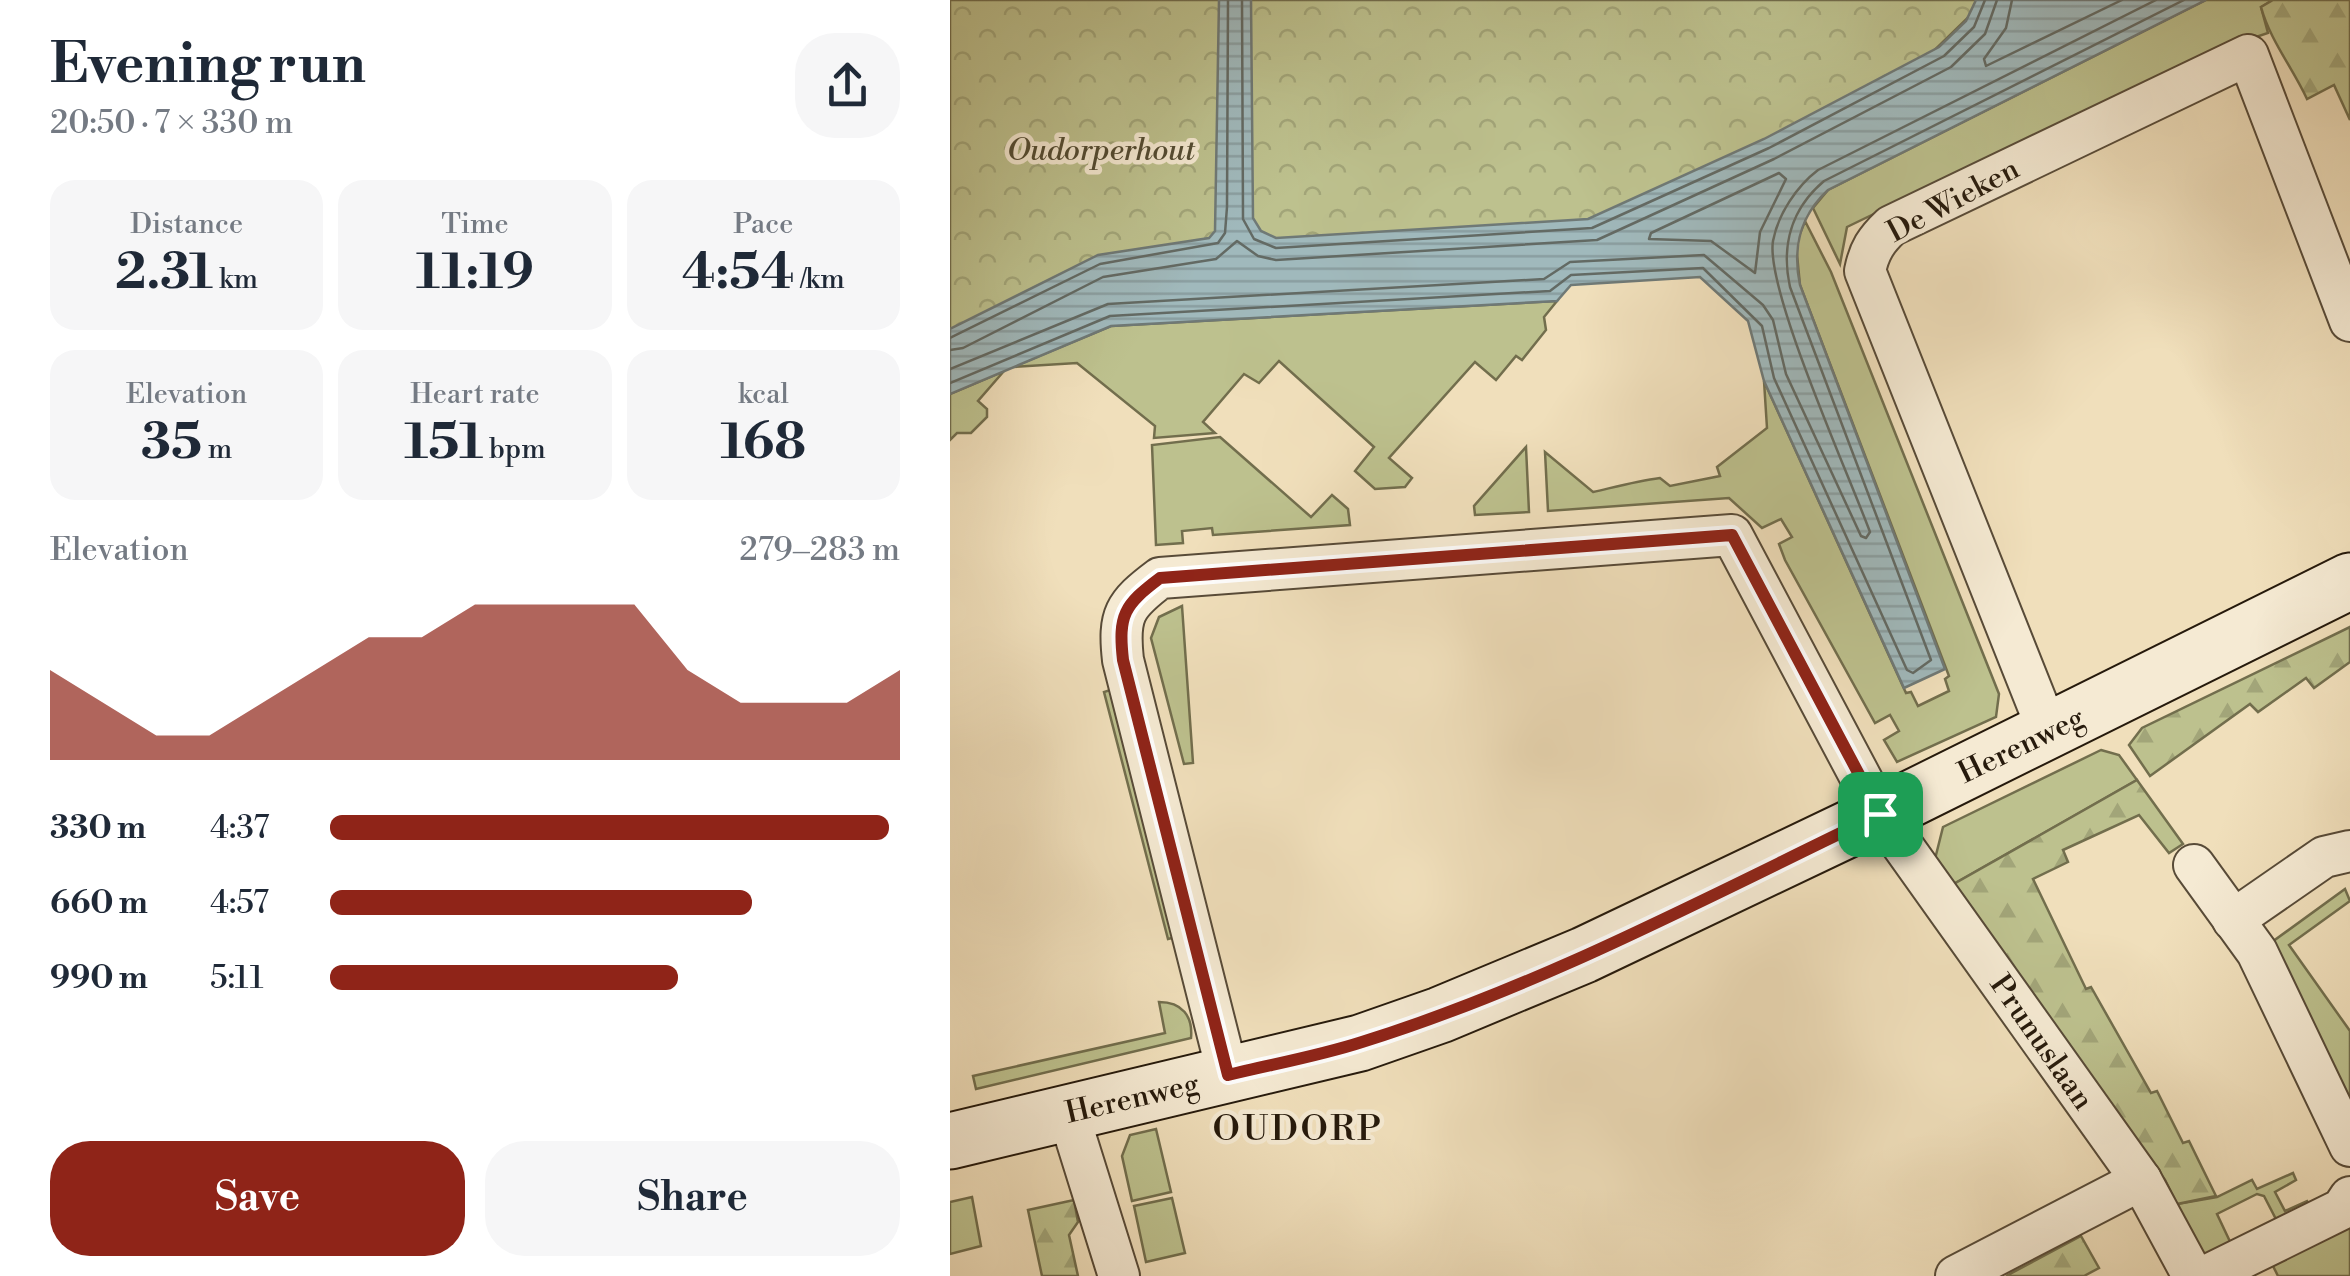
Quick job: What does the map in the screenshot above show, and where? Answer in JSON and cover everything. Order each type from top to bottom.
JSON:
[{"type":"street","name":"De Wieken","points":[[2048,731],[1866,271],[1868,253],[1878,239],[1891,226],[2248,55],[2350,321]]},
{"type":"street","name":"Prunuslaan","points":[[1228,1075],[1123,660],[1119,626],[1132,598],[1160,578],[1732,535],[1880,814],[2140,1180],[2193,1276]]},
{"type":"street","name":"Herenweg","points":[[950,1142],[1360,1043],[1440,1015],[1584,955],[1880,814],[2350,581]]},
{"type":"street","points":[[2233,920],[2324,857],[2350,851]]},
{"type":"street","points":[[2194,864],[2257,952],[2350,1146]]},
{"type":"street","points":[[1068,1113],[1119,1276]]},
{"type":"street","points":[[1956,1276],[2140,1180]]},
{"type":"street","points":[[2206,1276],[2342,1209],[2350,1197]]},
{"type":"green space","name":"Oudorperhout","points":[[950,0],[2009,0],[1982,4],[1910,74],[1572,266],[1243,258],[950,371]]},
{"type":"green space","points":[[2206,0],[2273,0],[2261,7],[2268,33],[2239,37],[1847,227],[1840,264],[1813,208],[1828,190]]},
{"type":"green space","points":[[2273,0],[2350,0],[2350,120],[2334,85],[2307,99],[2265,19],[2261,7]]},
{"type":"green space","points":[[1805,221],[1831,272],[1999,694],[1996,717],[1897,762],[1884,740],[1899,731],[1890,715],[1875,723],[1785,560],[1779,544],[1792,537],[1781,519],[1762,528],[1729,498],[1548,511],[1545,452],[1593,492],[1660,478],[1670,486],[1720,476],[1717,467],[1767,428],[1764,381],[1906,693],[1911,692],[1918,706],[1949,691],[1945,679],[1949,676],[1800,285],[1796,244]]},
{"type":"green space","points":[[1557,301],[1544,317],[1546,330],[1522,360],[1516,356],[1496,380],[1475,362],[1389,458],[1412,478],[1405,487],[1375,489],[1355,471],[1374,447],[1279,361],[1259,383],[1244,374],[1203,422],[1215,433],[1154,438],[1155,426],[1077,363],[1013,367],[1111,326]]},
{"type":"green space","points":[[1004,371],[978,401],[987,409],[987,417],[971,433],[957,433],[950,440],[950,394]]},
{"type":"green space","points":[[1220,437],[1311,517],[1332,495],[1348,509],[1350,525],[1213,535],[1212,528],[1182,531],[1183,543],[1156,545],[1152,445]]},
{"type":"green space","points":[[1526,447],[1529,512],[1475,515],[1474,506]]},
{"type":"green space","points":[[1182,606],[1193,763],[1184,764],[1151,638],[1159,617]]},
{"type":"green space","points":[[2350,627],[2350,662],[2314,688],[2306,678],[2258,712],[2250,704],[2150,776],[2129,745],[2142,728]]},
{"type":"green space","points":[[1113,689],[1176,937],[1168,939],[1104,692]]},
{"type":"green space","points":[[2101,750],[2119,755],[2137,780],[1952,885],[1935,859],[1943,827]]},
{"type":"green space","points":[[2137,780],[2183,844],[2169,853],[2139,815],[2063,850],[2068,862],[2033,879],[2086,989],[2091,987],[2151,1093],[2157,1091],[2183,1143],[2189,1141],[2216,1196],[2177,1204],[2165,1180],[1952,885]]},
{"type":"green space","points":[[2345,889],[2350,901],[2289,945],[2350,1031],[2350,1106],[2272,942]]},
{"type":"green space","points":[[1159,1002],[1184,1012],[1191,1038],[976,1089],[973,1076],[1165,1033]]},
{"type":"green space","points":[[1156,1129],[1171,1192],[1132,1201],[1122,1156],[1130,1135]]},
{"type":"green space","points":[[2293,1173],[2296,1180],[2275,1192],[2285,1211],[2307,1201],[2311,1208],[2278,1223],[2264,1196],[2257,1194],[2217,1214],[2234,1250],[2207,1261],[2177,1204],[2217,1197],[2252,1180],[2257,1189]]},
{"type":"green space","points":[[972,1197],[981,1246],[950,1254],[950,1202]]},
{"type":"green space","points":[[1172,1198],[1185,1253],[1146,1262],[1134,1206]]},
{"type":"green space","points":[[1074,1200],[1078,1222],[1069,1235],[1078,1276],[1042,1276],[1028,1210]]},
{"type":"green space","points":[[2350,1224],[2350,1276],[2278,1276],[2273,1266]]},
{"type":"green space","points":[[2081,1236],[2099,1268],[2084,1276],[2006,1276]]},
{"type":"water","points":[[1219,0],[1251,0],[1253,218],[1261,231],[1276,238],[1588,219],[1764,139],[1939,47],[1966,21],[1976,0],[2206,0],[1828,190],[1805,221],[1798,245],[1800,285],[1945,669],[1904,688],[1764,381],[1748,321],[1700,277],[1571,285],[1557,301],[1111,326],[950,394],[950,329],[1098,255],[1209,238],[1215,231]]},
{"type":"district","name":"OUDORP","points":[[1298,1128]]},
{"type":"route","points":[[1732,535],[1880,814],[1584,955],[1440,1015],[1360,1043],[1228,1075],[1123,660],[1119,626],[1132,598],[1160,578],[1732,535]]}]
